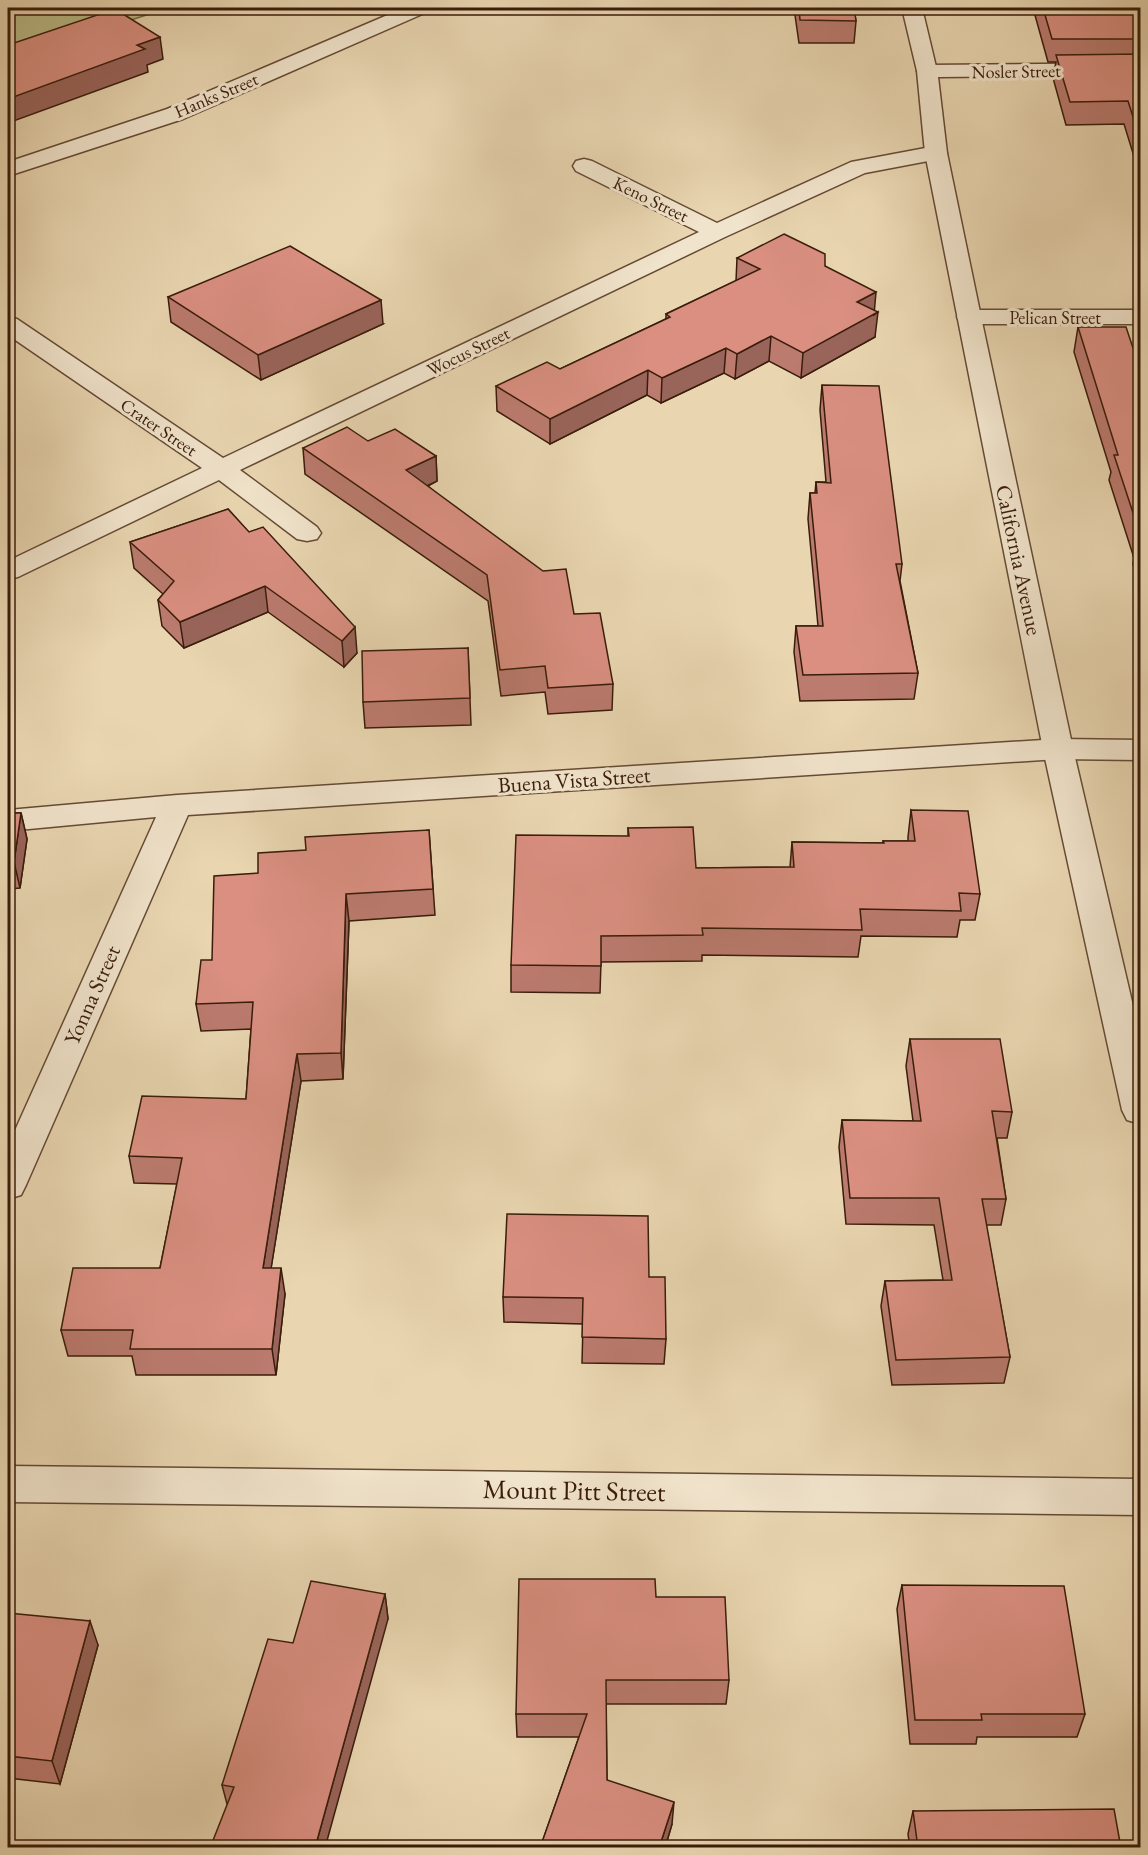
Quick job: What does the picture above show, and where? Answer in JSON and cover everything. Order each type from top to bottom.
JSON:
[{"type":"street","name":"Hanks Street","points":[[8,169],[176,114],[420,8]]},
{"type":"street","name":"California Avenue","points":[[912,8],[927,71],[936,153],[1058,749],[1140,1110]]},
{"type":"street","name":"Nosler Street","points":[[927,71],[1140,69]]},
{"type":"street","name":"Wocus Street","points":[[8,571],[717,232],[859,167],[936,153]]},
{"type":"street","name":"Keno Street","points":[[584,166],[717,232]]},
{"type":"street","name":"Pelican Street","points":[[969,317],[1140,317]]},
{"type":"street","name":"Crater Street","points":[[8,324],[221,469],[307,533]]},
{"type":"street","name":"Buena Vista Street","points":[[8,820],[177,805],[1058,749],[1140,750]]},
{"type":"street","name":"Yonna Street","points":[[8,1185],[177,805]]},
{"type":"street","name":"Mount Pitt Street","points":[[8,1484],[1140,1497]]},
{"type":"green space","points":[[8,8],[168,8],[8,60]]},
{"type":"building","points":[[799,8],[854,8],[856,21],[800,20]]},
{"type":"building","points":[[1043,8],[1140,8],[1140,39],[1052,39]]},
{"type":"building","points":[[115,9],[160,37],[137,45],[145,49],[8,99],[8,45]]},
{"type":"building","points":[[1140,54],[1140,139],[1128,101],[1070,102],[1056,55]]},
{"type":"building","points":[[784,234],[825,254],[825,266],[876,292],[857,302],[878,312],[803,353],[771,336],[737,354],[726,348],[662,378],[648,370],[550,419],[496,386],[547,362],[560,369],[670,317],[666,314],[760,269],[737,258]]},
{"type":"building","points":[[290,246],[381,300],[258,355],[168,297]]},
{"type":"building","points":[[1078,327],[1126,327],[1133,348],[1140,348],[1140,534],[1114,455],[1118,455]]},
{"type":"building","points":[[822,385],[879,386],[902,564],[896,564],[918,673],[803,675],[796,626],[823,626],[810,493],[817,493],[816,482],[831,483]]},
{"type":"building","points":[[347,427],[368,441],[395,429],[436,456],[406,470],[543,571],[566,569],[574,614],[600,613],[613,684],[548,688],[545,666],[500,670],[487,575],[303,448]]},
{"type":"building","points":[[228,509],[249,532],[263,527],[355,627],[342,641],[265,586],[180,622],[158,600],[174,581],[130,542]]},
{"type":"building","points":[[468,648],[470,698],[363,702],[362,651]]},
{"type":"building","points":[[911,810],[968,811],[980,894],[959,893],[961,911],[860,909],[862,930],[702,928],[703,935],[601,936],[601,966],[511,965],[516,835],[629,836],[628,828],[693,827],[696,868],[794,867],[792,842],[915,841]]},
{"type":"building","points":[[8,813],[21,813],[14,862],[8,862]]},
{"type":"building","points":[[429,830],[433,889],[346,894],[341,1053],[297,1054],[263,1268],[281,1268],[272,1349],[130,1349],[133,1330],[61,1330],[73,1268],[160,1268],[182,1158],[129,1156],[142,1096],[246,1099],[253,1002],[196,1004],[201,960],[212,960],[214,876],[258,873],[258,853],[306,850],[305,837]]},
{"type":"building","points":[[910,1039],[1000,1039],[1012,1112],[992,1111],[1006,1199],[982,1199],[1010,1357],[896,1360],[885,1281],[952,1280],[939,1198],[850,1198],[842,1120],[921,1121]]},
{"type":"building","points":[[507,1214],[648,1216],[649,1277],[665,1277],[666,1339],[582,1337],[583,1298],[503,1297]]},
{"type":"building","points":[[519,1579],[655,1579],[656,1597],[725,1597],[729,1680],[606,1680],[607,1780],[674,1802],[659,1848],[540,1848],[587,1714],[516,1714]]},
{"type":"building","points":[[311,1581],[385,1594],[315,1848],[210,1848],[234,1787],[222,1785],[268,1639],[293,1643]]},
{"type":"building","points":[[902,1585],[1064,1586],[1085,1714],[981,1714],[982,1720],[915,1720]]},
{"type":"building","points":[[8,1613],[90,1621],[52,1761],[8,1756]]},
{"type":"building","points":[[1114,1809],[1121,1848],[918,1848],[913,1811]]}]
